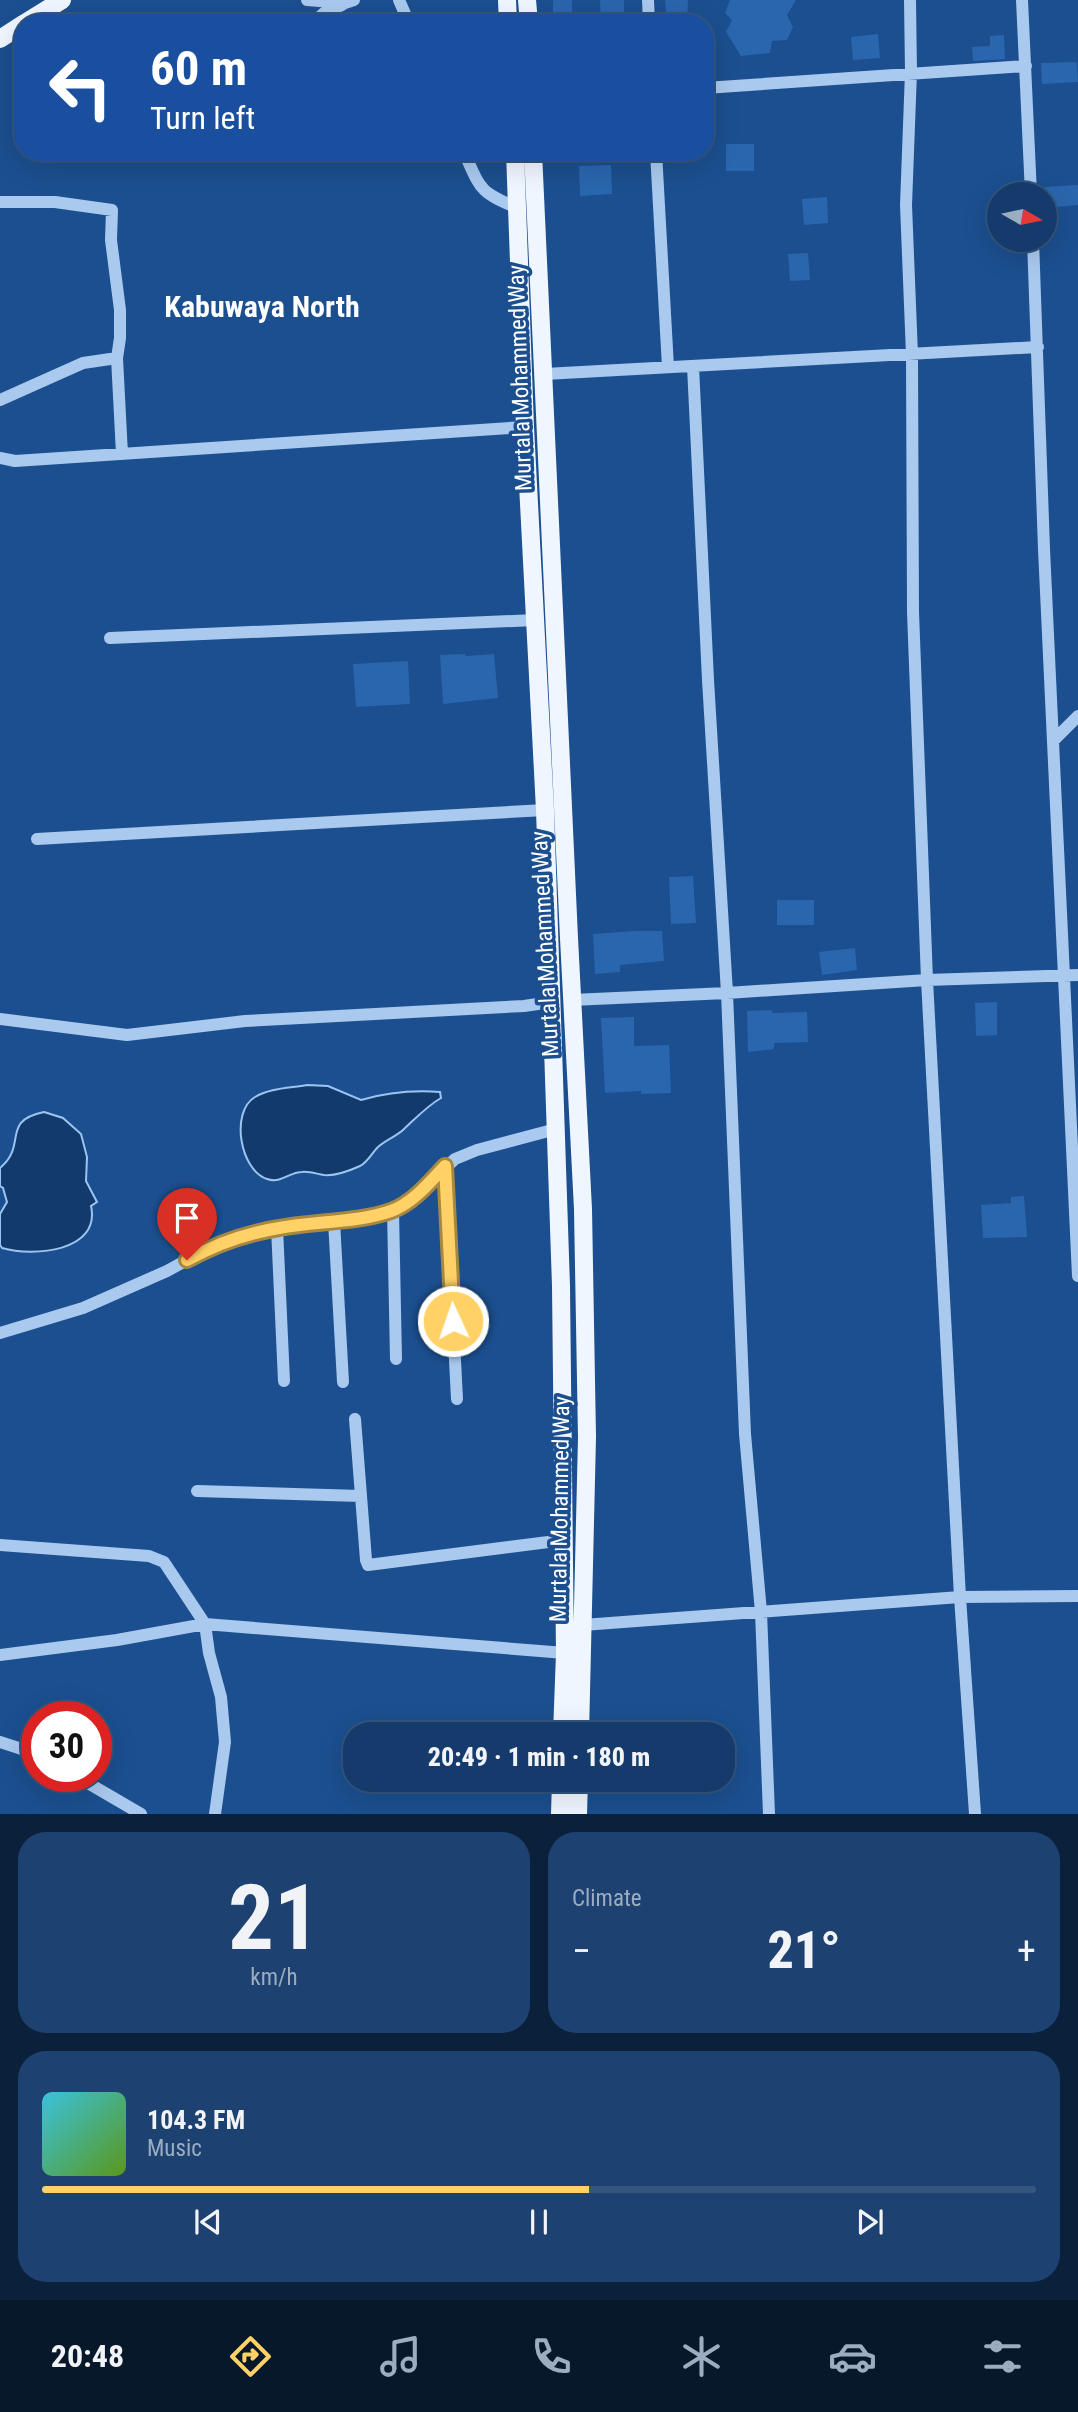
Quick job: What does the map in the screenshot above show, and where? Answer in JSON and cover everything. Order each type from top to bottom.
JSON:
[{"type":"main road","points":[[40,14],[62,0]]},
{"type":"main road","name":"Murtala Mohammed Way","points":[[515,161],[525,427],[545,810],[556,1129],[564,1434],[565,1653],[562,1722]]},
{"type":"main road","name":"Murtala Mohammed Way","points":[[533,161],[585,1309],[587,1437],[580,1722]]},
{"type":"main road","points":[[560,1814],[561,1792]]},
{"type":"main road","points":[[578,1814],[579,1792]]},
{"type":"street","points":[[307,0],[350,2]]},
{"type":"street","points":[[910,0],[911,72],[906,205],[912,355],[913,612],[927,980],[960,1597],[975,1814]]},
{"type":"street","points":[[1022,0],[1031,182]]},
{"type":"street","points":[[323,14],[350,2]]},
{"type":"street","points":[[714,87],[1026,66]]},
{"type":"street","points":[[468,161],[481,188],[490,196],[517,208]]},
{"type":"street","points":[[656,161],[668,368]]},
{"type":"street","points":[[0,202],[55,202],[111,210],[111,240],[120,310],[117,358],[122,454]]},
{"type":"street","points":[[1034,252],[1044,549],[1078,1276]]},
{"type":"street","points":[[545,374],[1038,347]]},
{"type":"street","points":[[0,400],[83,363],[117,358]]},
{"type":"street","points":[[693,366],[727,993],[746,1434],[761,1612],[769,1814]]},
{"type":"street","points":[[0,458],[15,461],[525,427]]},
{"type":"street","points":[[110,638],[535,620]]},
{"type":"street","points":[[1054,740],[1078,716]]},
{"type":"street","points":[[37,839],[545,810]]},
{"type":"street","points":[[572,1000],[927,980],[1078,975]]},
{"type":"street","points":[[0,1019],[127,1035],[245,1021],[510,1007],[551,1002]]},
{"type":"street","points":[[0,1333],[83,1308],[167,1271],[207,1249],[276,1228],[366,1217],[393,1210],[410,1200],[455,1159],[477,1150],[556,1129]]},
{"type":"street","points":[[445,1166],[457,1399]]},
{"type":"street","points":[[393,1210],[396,1359]]},
{"type":"street","points":[[334,1221],[343,1382]]},
{"type":"street","points":[[276,1228],[284,1381]]},
{"type":"street","points":[[355,1419],[366,1560],[369,1565],[564,1540]]},
{"type":"street","points":[[197,1491],[360,1496]]},
{"type":"street","points":[[0,1545],[149,1556],[164,1562],[205,1624],[209,1653],[221,1697],[225,1742],[215,1814]]},
{"type":"street","points":[[583,1625],[960,1597],[1078,1596]]},
{"type":"street","points":[[0,1654],[117,1640],[205,1624],[565,1653]]},
{"type":"street","points":[[0,1742],[21,1749]]},
{"type":"street","points":[[103,1792],[141,1814]]},
{"type":"water","points":[[307,1085],[328,1086],[361,1100],[420,1091],[440,1092],[441,1098],[378,1147],[360,1166],[333,1175],[305,1172],[277,1180],[267,1179],[250,1165],[245,1153],[241,1127],[247,1104],[255,1097],[273,1090]]},
{"type":"water","points":[[44,1112],[63,1118],[81,1134],[87,1157],[86,1181],[97,1202],[91,1206],[91,1221],[86,1233],[75,1242],[46,1251],[15,1251],[2,1248],[0,1214],[7,1202],[0,1186],[0,1168],[12,1151],[22,1121]]},
{"type":"building","points":[[553,0],[572,0],[572,14],[553,14]]},
{"type":"building","points":[[600,0],[624,0],[624,14],[601,14]]},
{"type":"building","points":[[665,0],[688,0],[687,14],[666,14]]},
{"type":"building","points":[[730,0],[796,0],[787,15],[793,27],[787,40],[772,41],[770,53],[741,56],[726,32],[732,20],[725,13]]},
{"type":"building","points":[[878,34],[880,58],[853,60],[851,37]]},
{"type":"building","points":[[1004,35],[1005,59],[973,61],[972,47],[990,46],[990,36]]},
{"type":"building","points":[[1077,62],[1078,82],[1042,84],[1041,63]]},
{"type":"building","points":[[726,144],[754,144],[754,171],[726,171]]},
{"type":"building","points":[[611,165],[612,194],[580,196],[579,166]]},
{"type":"building","points":[[1078,185],[1078,205],[1057,207],[1057,186]]},
{"type":"building","points":[[827,197],[828,223],[804,225],[802,199]]},
{"type":"building","points":[[808,253],[810,280],[790,281],[788,254]]},
{"type":"building","points":[[494,654],[498,698],[443,704],[440,655]]},
{"type":"building","points":[[408,661],[410,704],[356,707],[353,664]]},
{"type":"building","points":[[693,876],[696,923],[671,924],[669,877]]},
{"type":"building","points":[[777,900],[814,900],[814,925],[777,925]]},
{"type":"building","points":[[662,931],[664,961],[620,965],[620,972],[595,974],[593,934]]},
{"type":"building","points":[[855,948],[857,970],[822,975],[819,952]]},
{"type":"building","points":[[997,1002],[997,1035],[976,1036],[975,1003]]},
{"type":"building","points":[[772,1010],[772,1013],[807,1012],[808,1042],[774,1043],[774,1049],[748,1052],[747,1011]]},
{"type":"building","points":[[634,1017],[634,1046],[669,1045],[671,1093],[605,1093],[601,1018]]},
{"type":"building","points":[[1024,1196],[1027,1237],[983,1238],[981,1205],[1011,1203],[1011,1197]]},
{"type":"district","name":"Kabuwaya North","points":[[262,306]]},
{"type":"route","points":[[187,1260],[207,1249],[276,1228],[366,1217],[393,1210],[410,1200],[445,1166],[453,1321]]}]
